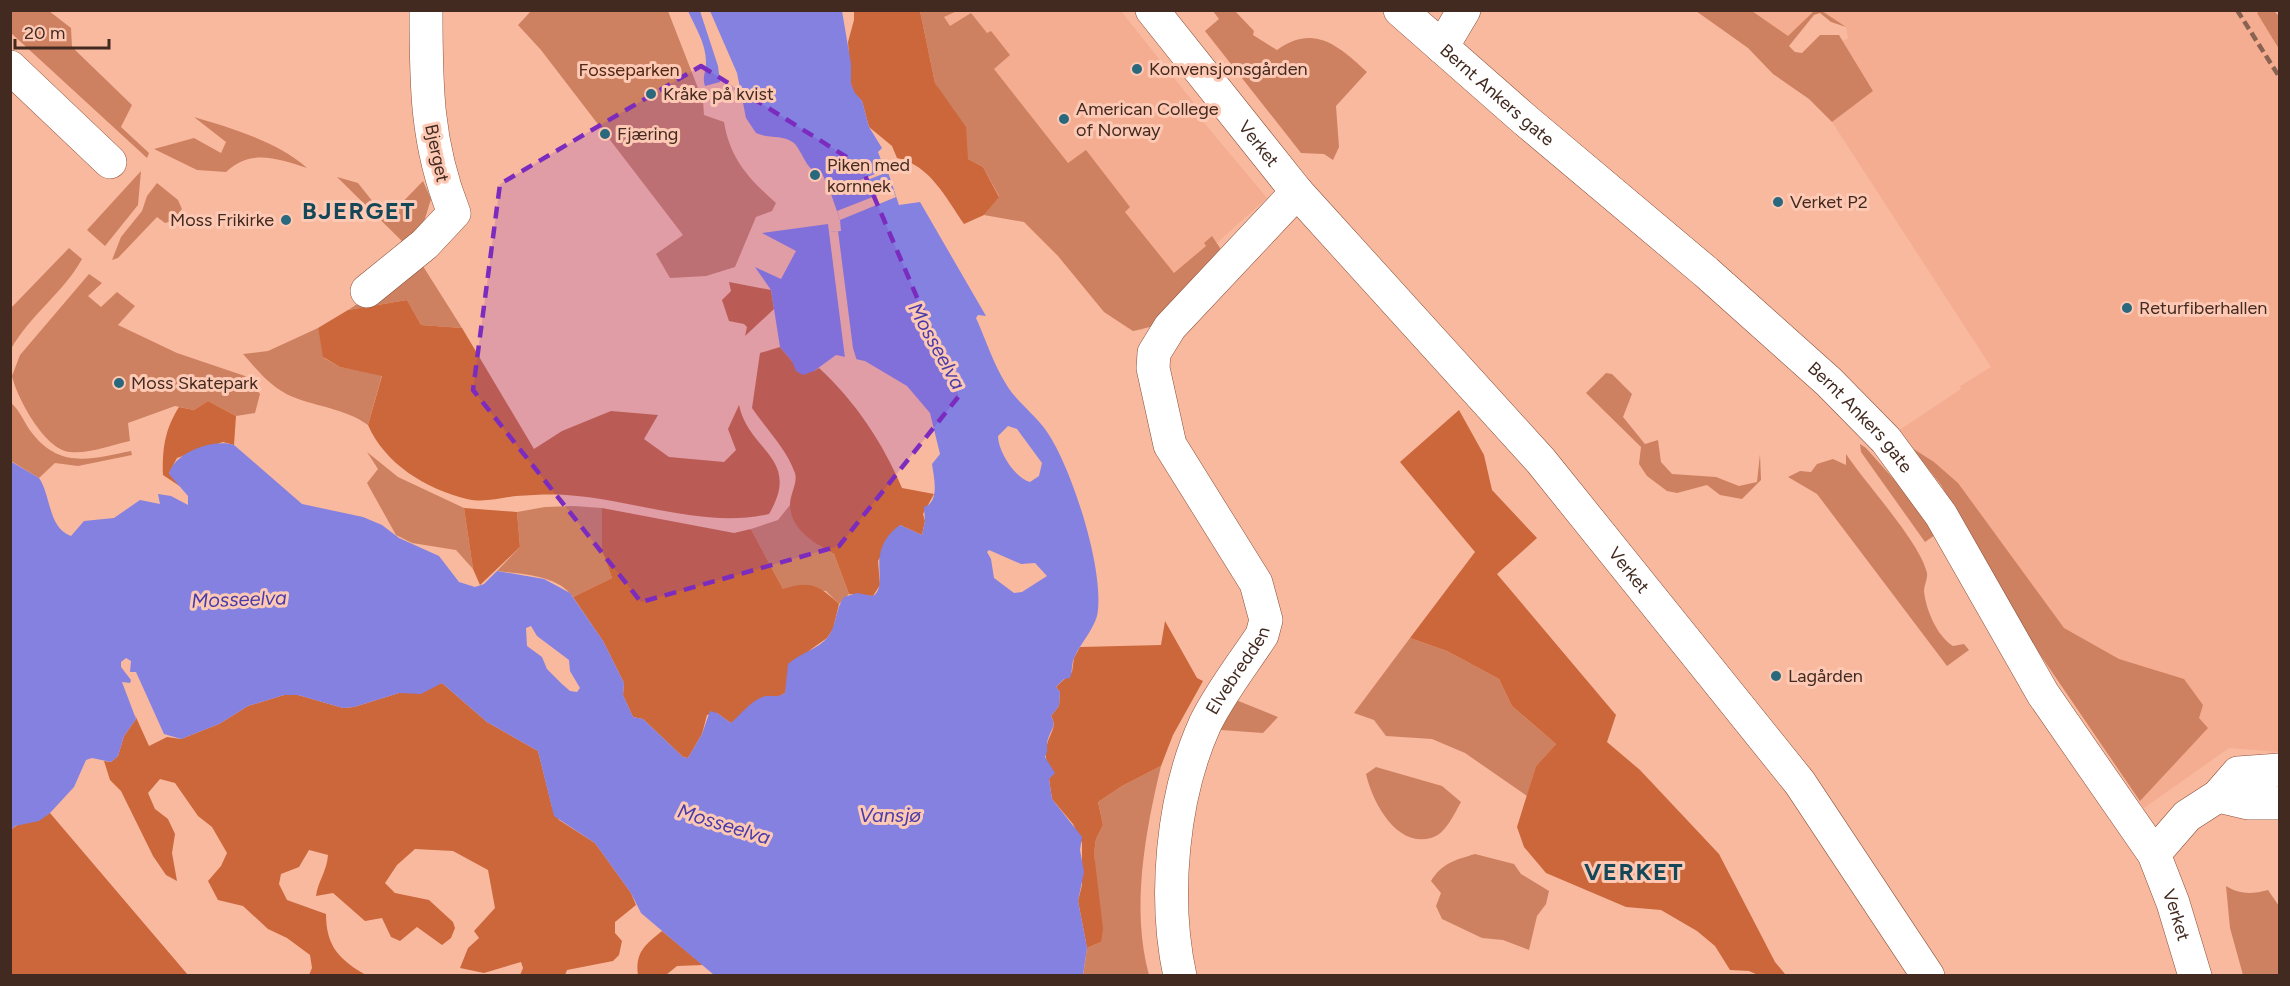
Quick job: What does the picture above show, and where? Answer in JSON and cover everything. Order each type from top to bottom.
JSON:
[{"type":"street","name":"Bjerget","points":[[367,291],[425,244],[454,213],[440,177],[426,94],[426,10]]},
{"type":"street","name":"Verket","points":[[1152,10],[1298,192],[1541,461],[1800,783],[1928,975]]},
{"type":"street","name":"Bernt Ankers gate","points":[[1400,10],[1706,272],[1829,382],[1886,440],[1941,516],[2043,694],[2154,855]]},
{"type":"street","points":[[1442,46],[1464,10]]},
{"type":"street","points":[[10,67],[110,162]]},
{"type":"street","name":"Elvebredden","points":[[1180,975],[1173,944],[1170,891],[1189,766],[1206,722],[1262,635],[1266,620],[1256,583],[1170,445],[1155,386],[1154,353],[1170,327],[1298,192]]},
{"type":"street","points":[[2154,855],[2187,816],[2218,796],[2238,773],[2280,770]]},
{"type":"street","points":[[2218,796],[2248,803],[2280,803]]},
{"type":"street","name":"Verket","points":[[2154,855],[2173,903],[2194,975]]},
{"type":"highlighted area","points":[[701,66],[861,166],[959,396],[839,546],[641,602],[473,390],[500,184]]},
{"type":"shaded area","points":[[854,11],[920,11],[935,83],[966,127],[968,159],[983,167],[999,197],[984,215],[964,224],[928,175],[909,162],[897,158],[892,146],[869,127],[862,101],[854,93],[851,84],[848,42]]},
{"type":"shaded area","points":[[920,11],[1121,11],[1198,108],[1195,112],[1267,198],[1217,243],[1220,248],[1143,330],[1133,331],[1104,312],[1058,256],[1024,222],[984,215],[999,196],[928,38]]},
{"type":"shaded area","points":[[1752,11],[1814,11],[1788,37]]},
{"type":"shaded area","name":"Returfiberhallen","points":[[1822,11],[2256,11],[2279,49],[2279,752],[2229,748],[2144,808],[2037,650],[1941,485],[1898,431],[1961,389],[1960,386],[1991,367],[1832,122],[1873,91],[1843,41],[1848,38],[1846,27]]},
{"type":"shaded area","points":[[729,282],[771,290],[774,309],[745,336],[747,327],[744,324],[729,321],[722,300],[731,291]]},
{"type":"shaded area","points":[[407,300],[421,325],[462,328],[534,449],[562,431],[611,411],[658,415],[644,439],[669,457],[724,462],[736,450],[728,429],[739,405],[745,421],[777,467],[780,480],[778,495],[769,514],[744,518],[693,516],[617,502],[560,495],[473,500],[437,489],[408,473],[385,452],[368,425],[382,376],[340,367],[323,357],[318,328],[348,310]]},
{"type":"shaded area","points":[[780,347],[792,361],[814,371],[819,368],[844,394],[877,439],[902,488],[934,494],[923,514],[925,521],[922,535],[900,525],[878,561],[880,585],[873,596],[849,594],[834,554],[805,535],[794,522],[791,514],[790,501],[795,473],[781,447],[752,408],[760,353]]},
{"type":"shaded area","points":[[208,401],[236,416],[234,445],[223,442],[177,458],[169,473],[181,487],[163,475],[163,456],[168,431],[179,407],[194,410]]},
{"type":"shaded area","points":[[1459,410],[1484,455],[1492,490],[1537,538],[1497,574],[1616,715],[1607,742],[1640,770],[1719,854],[1775,962],[1785,974],[1758,975],[1749,971],[1730,970],[1715,946],[1697,931],[1661,910],[1626,907],[1546,873],[1524,847],[1517,827],[1536,766],[1556,744],[1512,706],[1499,679],[1447,651],[1410,638],[1475,552],[1400,462]]},
{"type":"shaded area","points":[[464,508],[517,512],[520,547],[480,585],[473,569]]},
{"type":"shaded area","points":[[602,508],[734,533],[751,529],[783,589],[800,585],[814,586],[826,592],[839,604],[833,629],[827,638],[810,650],[788,682],[785,693],[731,723],[717,713],[707,715],[702,734],[688,758],[683,757],[643,719],[633,717],[623,695],[624,683],[603,641],[573,597],[612,578],[602,550]]},
{"type":"shaded area","points":[[1165,621],[1197,678],[1203,681],[1173,735],[1161,766],[1122,786],[1098,802],[1103,825],[1096,839],[1094,853],[1103,929],[1101,942],[1087,948],[1078,901],[1082,885],[1082,843],[1073,824],[1052,799],[1049,779],[1051,775],[1046,757],[1046,749],[1054,724],[1051,716],[1059,706],[1060,692],[1056,687],[1072,672],[1074,658],[1080,647],[1161,645]]},
{"type":"shaded area","points":[[442,683],[487,722],[538,751],[552,807],[559,820],[595,843],[631,893],[636,905],[615,922],[615,933],[622,941],[619,955],[613,961],[567,970],[565,975],[520,975],[523,968],[521,962],[484,973],[460,968],[468,948],[479,938],[474,931],[495,908],[488,870],[453,851],[415,849],[397,865],[385,883],[395,893],[429,900],[453,922],[455,928],[451,938],[442,945],[417,927],[400,941],[391,937],[382,918],[365,921],[333,893],[316,896],[328,855],[309,850],[299,867],[281,874],[279,884],[287,900],[326,914],[329,935],[336,951],[349,964],[366,975],[309,975],[312,968],[310,955],[287,938],[268,929],[243,906],[218,900],[208,881],[221,866],[227,853],[212,827],[198,816],[175,783],[160,779],[148,793],[155,809],[168,819],[175,834],[172,853],[177,881],[166,875],[153,856],[121,791],[110,780],[104,761],[111,762],[118,756],[124,736],[136,719],[135,715],[149,746],[167,737],[181,739],[219,724],[248,706],[284,695],[298,695],[343,708]]},
{"type":"shaded area","points":[[50,813],[188,975],[11,976],[11,830],[19,824]]},
{"type":"shaded area","points":[[662,931],[703,965],[677,966],[666,975],[638,975],[638,960],[642,950]]},
{"type":"green space","points":[[2261,10],[2274,11],[2279,16],[2279,49],[2257,13]]},
{"type":"green space","points":[[10,11],[49,11],[71,28],[72,47],[132,105],[121,127],[149,153],[147,158],[11,33]]},
{"type":"green space","name":"Fosseparken","points":[[531,11],[668,11],[703,101],[704,115],[724,122],[736,158],[749,177],[776,203],[772,211],[756,217],[735,267],[706,276],[670,278],[656,254],[683,235],[541,50],[518,25]]},
{"type":"green space","points":[[920,11],[957,11],[944,17],[950,26],[971,13],[987,33],[991,31],[1010,55],[994,69],[1068,163],[1086,150],[1130,207],[1125,212],[1174,273],[1206,246],[1204,243],[1212,236],[1220,248],[1219,254],[1154,326],[1133,331],[1104,312],[1058,256],[1024,222],[984,215],[999,196],[983,167],[968,159],[948,105],[935,83]]},
{"type":"green space","points":[[1213,11],[1235,11],[1254,31],[1253,35],[1277,50],[1290,42],[1303,38],[1325,41],[1336,46],[1367,72],[1336,106],[1339,147],[1333,160],[1324,154],[1301,153],[1205,31],[1219,19]]},
{"type":"green space","points":[[1696,11],[1752,11],[1788,36],[1814,11],[1822,11],[1846,27],[1831,22],[1820,13],[1814,15],[1789,46],[1795,52],[1802,53],[1820,35],[1839,35],[1873,91],[1832,122],[1809,99],[1773,74],[1748,48]]},
{"type":"green space","points":[[194,117],[269,143],[307,168],[285,161],[254,158],[235,165],[226,172],[197,170],[154,149],[194,138],[221,153],[226,142]]},
{"type":"green space","points":[[141,171],[138,205],[105,246],[87,230]]},
{"type":"green space","points":[[337,177],[358,183],[377,207],[393,212],[423,181],[431,199],[420,235],[408,247]]},
{"type":"green space","points":[[157,183],[178,200],[182,209],[172,221],[165,223],[157,217],[118,258],[112,260],[121,237],[142,211],[147,196]]},
{"type":"green space","points":[[69,248],[82,259],[75,271],[28,325],[11,349],[11,308]]},
{"type":"green space","points":[[421,263],[462,328],[421,325],[407,300],[348,310]]},
{"type":"green space","name":"Moss Skatepark","points":[[89,274],[102,283],[88,296],[101,307],[117,292],[135,306],[118,325],[177,353],[245,376],[260,394],[255,413],[236,416],[208,401],[194,410],[175,406],[128,423],[130,441],[77,452],[61,449],[51,442],[26,409],[12,376],[20,355]]},
{"type":"green space","points":[[318,328],[324,358],[340,367],[382,375],[368,425],[351,415],[285,394],[265,378],[243,354],[268,351]]},
{"type":"green space","points":[[1606,373],[1612,374],[1632,394],[1623,417],[1645,444],[1658,440],[1661,462],[1672,474],[1716,477],[1739,486],[1757,482],[1760,454],[1761,480],[1742,499],[1720,495],[1707,485],[1677,493],[1667,491],[1647,476],[1639,464],[1641,447],[1586,393]]},
{"type":"green space","points":[[10,402],[32,433],[43,444],[65,457],[103,457],[131,451],[132,455],[78,466],[55,463],[39,478],[11,461]]},
{"type":"green space","points":[[1860,444],[1898,484],[1935,535],[1925,542],[1861,452]]},
{"type":"green space","points":[[1912,448],[1934,462],[1958,483],[2064,628],[2119,659],[2184,679],[2203,705],[2199,718],[2208,728],[2140,801],[2037,650],[1941,485]]},
{"type":"green space","points":[[367,452],[398,477],[464,508],[473,569],[456,550],[412,543],[396,535],[367,483],[378,469]]},
{"type":"green space","points":[[1846,454],[1903,529],[1922,560],[1927,573],[1925,598],[1937,629],[1953,646],[1964,644],[1969,650],[1947,666],[1817,494],[1788,477],[1800,471],[1811,472],[1817,464],[1833,459],[1846,465]]},
{"type":"green space","points":[[790,505],[797,522],[806,534],[818,545],[834,554],[849,594],[839,604],[826,591],[783,589],[751,529],[778,520]]},
{"type":"green space","points":[[545,507],[602,508],[602,549],[612,578],[573,597],[558,584],[549,580],[497,571],[520,547],[517,512]]},
{"type":"green space","points":[[1410,638],[1447,651],[1499,679],[1512,706],[1556,744],[1536,766],[1527,796],[1465,753],[1432,739],[1386,736],[1374,720],[1354,713]]},
{"type":"green space","points":[[1236,700],[1278,717],[1263,733],[1221,730],[1215,738]]},
{"type":"green space","points":[[1161,766],[1142,870],[1141,924],[1149,975],[1083,976],[1087,948],[1101,942],[1094,853],[1096,839],[1103,825],[1098,802],[1122,786]]},
{"type":"green space","points":[[1376,767],[1442,786],[1461,802],[1445,828],[1436,836],[1418,839],[1407,836],[1397,829],[1380,809],[1369,785],[1366,774]]},
{"type":"green space","points":[[1475,854],[1514,864],[1521,874],[1549,891],[1546,904],[1537,916],[1529,950],[1503,940],[1482,938],[1442,919],[1436,906],[1441,893],[1431,881],[1444,866]]},
{"type":"green space","points":[[2226,886],[2247,893],[2268,890],[2279,906],[2279,975],[2243,975],[2230,928]]},
{"type":"water","points":[[688,11],[700,11],[718,66],[720,82],[705,86],[704,48]]},
{"type":"water","points":[[710,11],[842,11],[851,64],[851,84],[862,101],[869,127],[882,148],[878,152],[885,170],[830,192],[822,173],[809,166],[794,143],[785,138],[756,133],[746,118],[737,73]]},
{"type":"water","name":"Vansjø","points":[[888,172],[899,205],[920,202],[986,316],[978,315],[976,318],[1001,376],[1010,390],[1045,429],[1055,445],[1075,492],[1091,547],[1096,574],[1097,616],[1074,659],[1070,678],[1064,679],[1056,687],[1060,692],[1059,706],[1051,716],[1053,727],[1045,757],[1055,773],[1049,779],[1052,799],[1082,837],[1080,850],[1084,872],[1078,901],[1087,948],[1083,975],[714,975],[641,913],[631,893],[595,843],[554,816],[538,751],[487,722],[442,683],[421,694],[399,693],[354,707],[343,708],[298,695],[284,695],[248,706],[219,724],[181,739],[164,734],[136,672],[130,672],[131,661],[126,658],[121,662],[121,667],[131,680],[130,683],[122,682],[136,719],[124,736],[118,756],[111,762],[92,758],[86,760],[74,787],[50,813],[39,821],[15,826],[11,830],[10,461],[39,478],[54,519],[64,532],[71,536],[84,521],[114,518],[140,500],[160,504],[158,494],[171,496],[188,505],[188,496],[169,474],[172,466],[187,453],[196,449],[206,445],[226,443],[234,445],[302,504],[363,517],[382,525],[399,538],[439,556],[459,582],[475,587],[484,584],[497,571],[544,579],[570,593],[603,641],[624,683],[623,695],[633,717],[643,719],[683,757],[688,758],[702,734],[710,711],[731,723],[757,699],[785,693],[788,664],[828,637],[844,597],[857,593],[873,596],[878,590],[880,556],[889,535],[900,525],[922,535],[925,521],[924,507],[929,504],[934,495],[935,482],[932,464],[940,454],[930,413],[907,386],[865,361],[836,355],[814,371],[803,375],[796,371],[792,361],[780,347],[771,290],[755,267],[781,279],[796,251],[762,233],[828,224],[829,232],[841,231],[840,220],[831,194]],"holes":[[[1008,426],[1017,429],[1042,463],[1039,476],[1030,482],[1019,476],[1001,450],[998,436]],[[989,550],[1021,564],[1035,563],[1047,576],[1022,592],[1014,593],[994,578],[991,559],[987,552]],[[531,626],[537,636],[569,660],[570,671],[580,688],[577,692],[570,691],[562,684],[547,669],[542,657],[527,646],[526,628]]]},
{"type":"pier","points":[[893,189],[896,197],[840,220],[837,211]]},
{"type":"pier","points":[[838,231],[853,348],[857,361],[848,362],[845,358],[829,232]]},
{"type":"railway","points":[[2237,10],[2280,78]]},
{"type":"place","name":"Konvensjonsgården","points":[[1137,69]]},
{"type":"place","name":"Kråke på kvist","points":[[651,94]]},
{"type":"place","name":"American College of Norway","points":[[1064,119]]},
{"type":"place","name":"Fjæring","points":[[605,134]]},
{"type":"place","name":"Piken med kornnek","points":[[815,175]]},
{"type":"place","name":"Verket P2","points":[[1778,202]]},
{"type":"place","name":"Moss Frikirke","points":[[286,220]]},
{"type":"place","name":"Returfiberhallen","points":[[2127,308]]},
{"type":"place","name":"Moss Skatepark","points":[[119,383]]},
{"type":"place","name":"Lagården","points":[[1776,676]]},
{"type":"district","name":"BJERGET","points":[[359,211]]},
{"type":"district","name":"VERKET","points":[[1634,872]]},
{"type":"water label","name":"Mosseelva","points":[[937,346]]},
{"type":"water label","name":"Mosseelva","points":[[239,599]]},
{"type":"water label","name":"Mosseelva","points":[[724,824]]}]
